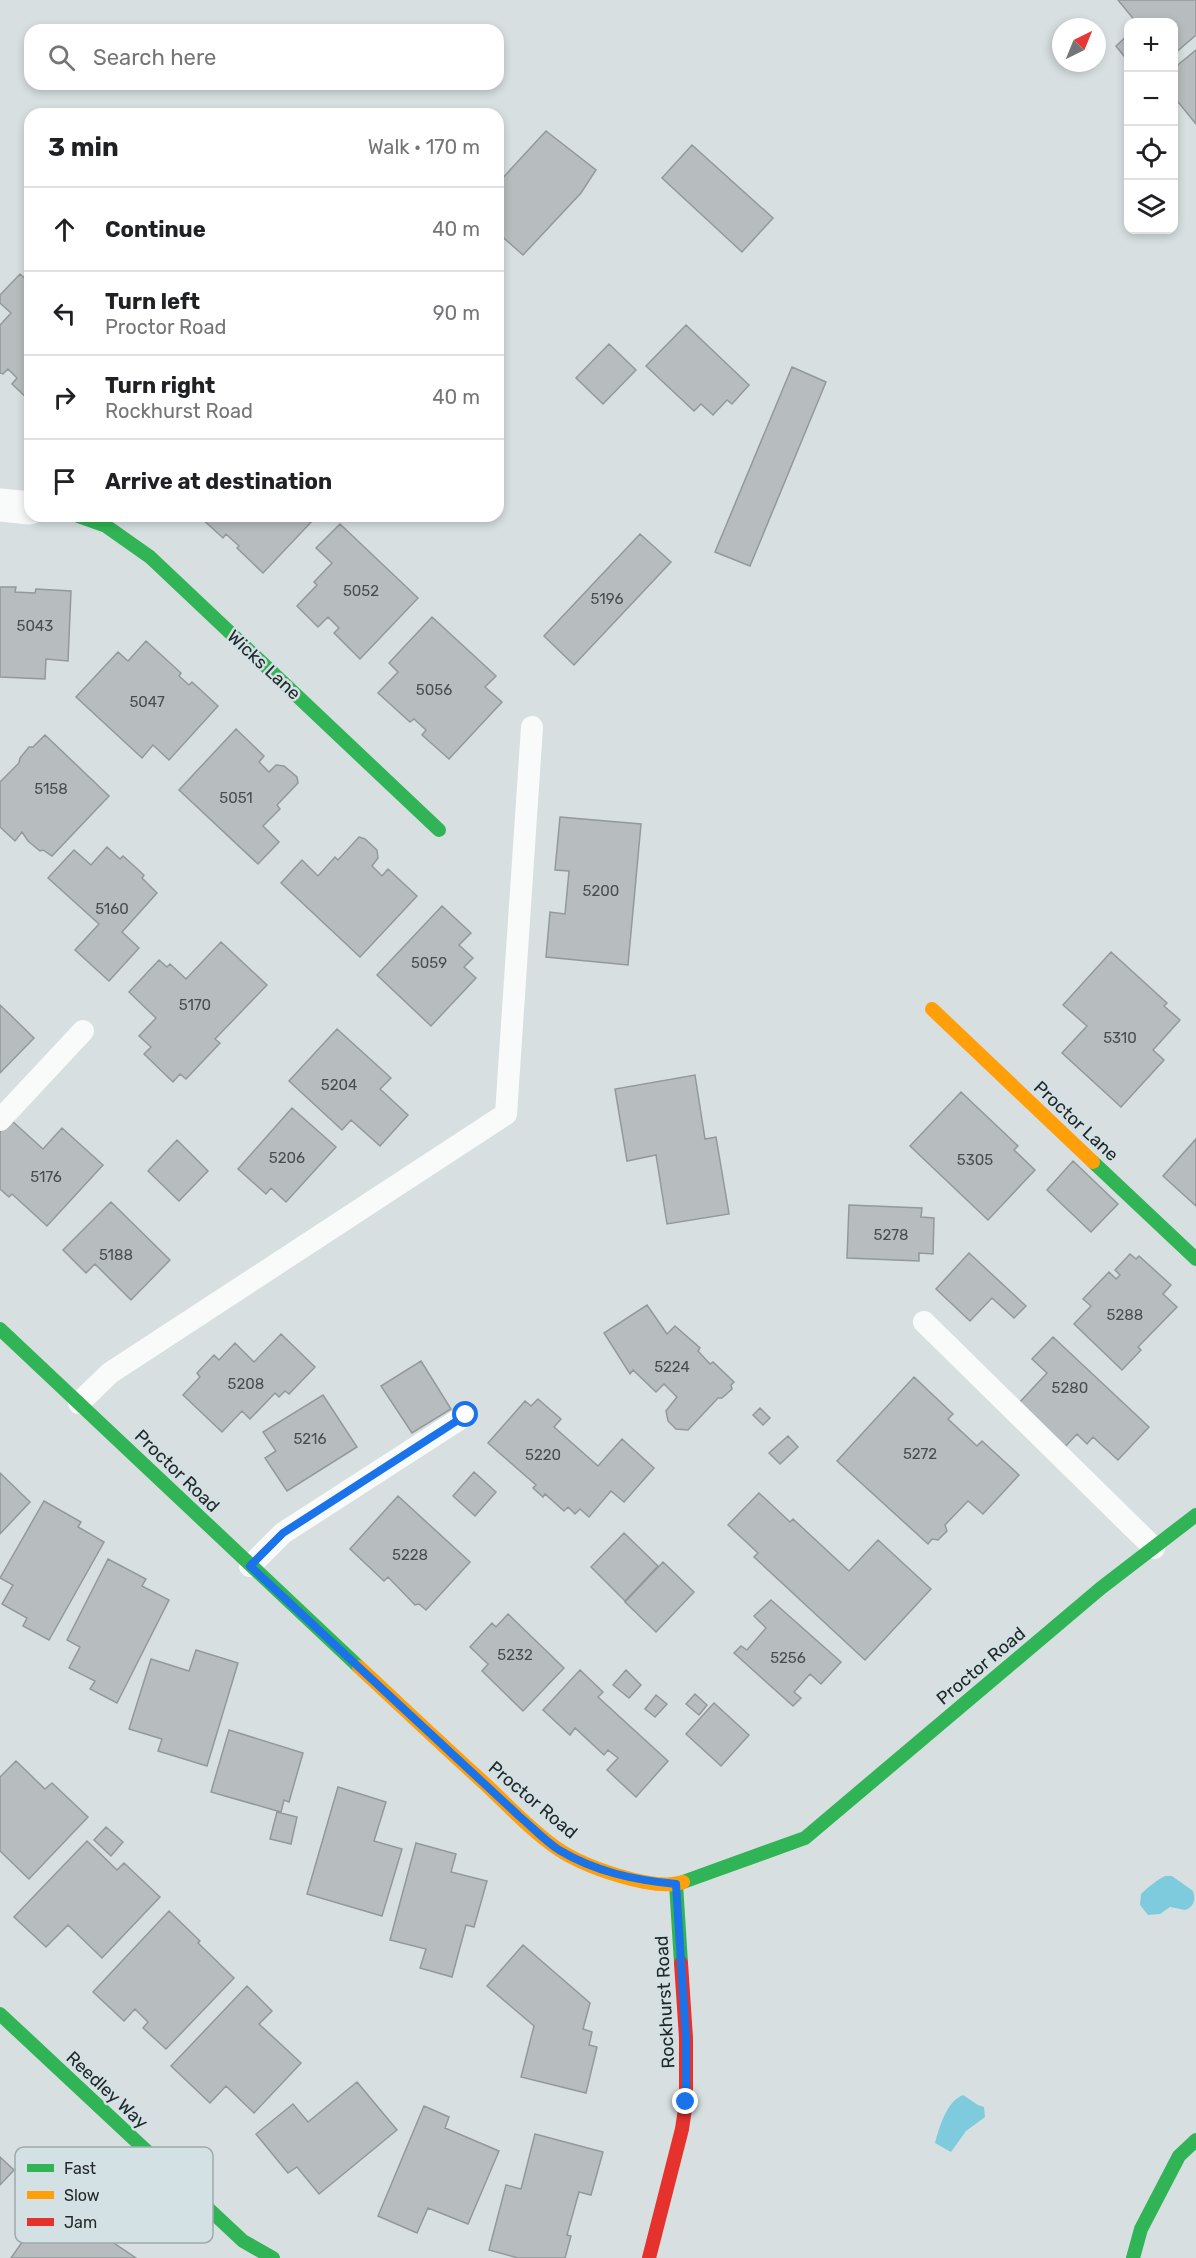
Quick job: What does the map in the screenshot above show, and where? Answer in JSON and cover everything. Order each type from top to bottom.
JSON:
[{"type":"street","points":[[0,506],[24,508]]},
{"type":"street","name":"Wicks Lane","points":[[95,522],[106,526],[150,557],[439,830]]},
{"type":"street","name":"Proctor Lane","points":[[932,1009],[1196,1259]]},
{"type":"street","name":"Proctor Road","points":[[0,1329],[519,1816],[558,1849],[595,1868],[634,1880],[676,1884],[806,1838],[1101,1588],[1196,1515]]},
{"type":"street","name":"Rockhurst Road","points":[[649,2258],[682,2129],[686,2102],[686,2038],[676,1884]]},
{"type":"street","name":"Reedley Way","points":[[0,2014],[134,2147]]},
{"type":"street","points":[[1133,2258],[1141,2229],[1179,2156],[1196,2140]]},
{"type":"street","name":"Reedley Way","points":[[213,2225],[237,2249],[273,2258]]},
{"type":"lane","points":[[79,1403],[110,1373],[506,1114],[532,727]]},
{"type":"lane","points":[[0,1120],[83,1031]]},
{"type":"lane","points":[[924,1322],[1154,1548]]},
{"type":"lane","points":[[250,1566],[283,1533],[466,1415]]},
{"type":"water","points":[[1165,1876],[1172,1876],[1193,1891],[1194,1902],[1185,1910],[1170,1907],[1160,1914],[1148,1915],[1140,1905],[1141,1894]]},
{"type":"water","points":[[963,2095],[984,2107],[985,2117],[966,2131],[951,2152],[935,2143],[948,2109],[957,2098]]},
{"type":"building","points":[[1118,0],[1196,0],[1196,35],[1178,51],[1178,18],[1133,18]]},
{"type":"building","points":[[1124,39],[1124,56],[1116,46]]},
{"type":"building","points":[[1196,50],[1196,124],[1178,102],[1178,65]]},
{"type":"building","points":[[546,131],[596,170],[581,193],[523,255],[504,238],[504,176]]},
{"type":"building","points":[[692,145],[773,218],[742,252],[662,178]]},
{"type":"building","points":[[20,274],[24,278],[24,395],[12,384],[17,378],[8,369],[3,374],[0,373],[0,325],[11,313],[0,303],[0,295]]},
{"type":"building","points":[[686,325],[749,385],[732,404],[727,400],[713,415],[701,404],[694,411],[646,366]]},
{"type":"building","points":[[609,344],[636,370],[603,404],[576,378]]},
{"type":"building","points":[[792,367],[826,382],[750,566],[715,552]]},
{"type":"building","points":[[206,522],[311,522],[263,573],[226,534],[223,538]]},
{"type":"building","points":[[340,524],[418,598],[360,659],[334,633],[339,628],[328,617],[318,627],[297,606],[317,585],[314,582],[332,563],[316,548]]},
{"type":"building","points":[[640,534],[671,562],[574,665],[544,636]]},
{"type":"building","points":[[0,587],[16,587],[15,592],[35,593],[36,589],[71,591],[68,661],[46,659],[45,679],[0,677]]},
{"type":"building","points":[[432,617],[496,676],[485,687],[502,702],[449,759],[422,735],[426,730],[414,719],[410,722],[378,693],[398,672],[389,663]]},
{"type":"building","points":[[146,641],[181,673],[179,676],[189,685],[192,682],[218,706],[169,760],[153,745],[142,758],[76,697],[118,652],[128,661]]},
{"type":"building","points":[[236,729],[264,756],[259,762],[269,772],[276,765],[284,766],[297,777],[298,783],[277,805],[280,809],[263,826],[279,842],[258,864],[179,790]]},
{"type":"building","points":[[45,735],[109,796],[52,856],[43,850],[40,851],[28,841],[22,832],[15,841],[0,827],[0,782],[19,763],[20,758],[29,747],[33,747]]},
{"type":"building","points":[[560,817],[641,824],[628,965],[546,957],[550,912],[565,914],[569,871],[555,870]]},
{"type":"building","points":[[359,837],[365,839],[377,850],[378,858],[372,866],[382,876],[388,869],[417,896],[360,957],[281,883],[302,860],[318,876],[335,857],[338,860]]},
{"type":"building","points":[[107,847],[120,859],[123,856],[144,875],[142,878],[157,893],[122,932],[139,948],[109,981],[75,950],[99,924],[48,878],[74,850],[91,865]]},
{"type":"building","points":[[442,906],[471,933],[459,945],[473,958],[464,967],[476,978],[431,1026],[377,975]]},
{"type":"building","points":[[221,942],[267,985],[215,1039],[220,1043],[186,1079],[180,1074],[173,1082],[144,1054],[151,1047],[139,1036],[156,1018],[129,992],[159,960],[167,967],[170,964],[186,979]]},
{"type":"building","points":[[1111,952],[1167,1003],[1164,1006],[1180,1020],[1153,1050],[1164,1060],[1121,1107],[1062,1053],[1087,1026],[1063,1005]]},
{"type":"building","points":[[0,1005],[34,1038],[0,1073]]},
{"type":"building","points":[[337,1029],[391,1078],[380,1089],[408,1115],[380,1146],[351,1120],[342,1130],[289,1081]]},
{"type":"building","points":[[695,1075],[705,1139],[716,1137],[729,1214],[667,1224],[656,1155],[627,1161],[615,1089]]},
{"type":"building","points":[[961,1092],[1018,1146],[1014,1150],[1035,1170],[988,1220],[910,1146]]},
{"type":"building","points":[[292,1108],[336,1147],[286,1202],[271,1188],[266,1194],[238,1169]]},
{"type":"building","points":[[11,1120],[43,1149],[62,1128],[103,1165],[47,1226],[12,1194],[9,1197],[0,1189],[0,1132]]},
{"type":"building","points":[[1196,1139],[1196,1206],[1163,1176]]},
{"type":"building","points":[[177,1140],[208,1171],[179,1201],[148,1171]]},
{"type":"building","points":[[1073,1161],[1118,1204],[1091,1232],[1047,1190]]},
{"type":"building","points":[[111,1202],[170,1260],[131,1300],[95,1264],[86,1273],[63,1250]]},
{"type":"building","points":[[849,1205],[922,1208],[921,1217],[934,1218],[933,1254],[919,1253],[919,1261],[847,1258]]},
{"type":"building","points":[[969,1253],[1026,1306],[1014,1318],[992,1298],[970,1321],[936,1289]]},
{"type":"building","points":[[1130,1254],[1136,1259],[1139,1256],[1171,1285],[1163,1294],[1177,1307],[1138,1347],[1141,1350],[1122,1370],[1074,1324],[1091,1306],[1083,1299],[1109,1272],[1116,1279],[1120,1275],[1115,1270]]},
{"type":"building","points":[[647,1305],[667,1334],[675,1326],[700,1348],[698,1351],[710,1364],[713,1362],[734,1382],[731,1385],[732,1389],[722,1398],[718,1398],[688,1430],[676,1429],[668,1421],[666,1411],[677,1397],[664,1384],[656,1392],[633,1370],[630,1374],[604,1333]]},
{"type":"building","points":[[281,1334],[315,1367],[289,1394],[285,1391],[279,1397],[275,1393],[250,1419],[242,1411],[222,1432],[183,1395],[200,1377],[197,1373],[214,1355],[219,1360],[235,1343],[254,1362]]},
{"type":"building","points":[[1053,1337],[1149,1427],[1118,1460],[1093,1437],[1087,1444],[1077,1434],[1065,1447],[1019,1403],[1047,1373],[1032,1359]]},
{"type":"building","points":[[421,1361],[451,1409],[412,1433],[381,1386]]},
{"type":"building","points":[[914,1377],[953,1414],[948,1419],[977,1446],[982,1441],[1019,1475],[983,1514],[968,1501],[945,1525],[947,1531],[938,1540],[932,1539],[928,1544],[837,1461]]},
{"type":"building","points":[[323,1395],[357,1447],[287,1491],[265,1458],[276,1451],[263,1432]]},
{"type":"building","points":[[538,1399],[561,1419],[554,1427],[598,1466],[622,1439],[654,1468],[624,1502],[611,1491],[589,1517],[580,1509],[575,1514],[568,1507],[564,1511],[545,1494],[543,1497],[533,1488],[536,1485],[488,1443],[525,1401],[531,1406]]},
{"type":"building","points":[[760,1408],[770,1418],[763,1425],[753,1415]]},
{"type":"building","points":[[788,1436],[798,1447],[780,1464],[769,1453]]},
{"type":"building","points":[[474,1472],[496,1492],[475,1516],[453,1496]]},
{"type":"building","points":[[0,1473],[30,1502],[0,1534]]},
{"type":"building","points":[[759,1493],[790,1522],[793,1519],[849,1571],[878,1540],[931,1589],[865,1660],[754,1557],[758,1553],[728,1525]]},
{"type":"building","points":[[398,1496],[470,1562],[426,1610],[419,1604],[415,1605],[388,1577],[384,1581],[350,1549]]},
{"type":"building","points":[[44,1501],[81,1522],[78,1527],[104,1542],[49,1640],[23,1626],[27,1618],[2,1604],[13,1585],[0,1578]]},
{"type":"building","points":[[624,1533],[658,1566],[625,1601],[591,1567]]},
{"type":"building","points":[[108,1559],[146,1579],[142,1586],[169,1600],[117,1703],[90,1689],[95,1681],[69,1668],[80,1647],[67,1640]]},
{"type":"building","points":[[663,1562],[694,1592],[656,1632],[625,1602]]},
{"type":"building","points":[[771,1600],[841,1662],[821,1684],[810,1674],[794,1692],[801,1698],[793,1706],[734,1653],[741,1646],[747,1650],[766,1628],[754,1616]]},
{"type":"building","points":[[508,1614],[564,1668],[523,1711],[482,1671],[488,1664],[470,1647],[492,1623],[496,1627]]},
{"type":"building","points":[[196,1650],[238,1663],[207,1766],[158,1751],[162,1739],[129,1729],[151,1659],[189,1671]]},
{"type":"building","points":[[580,1670],[603,1692],[598,1697],[668,1761],[636,1797],[607,1770],[618,1758],[608,1750],[604,1755],[575,1728],[570,1735],[543,1710]]},
{"type":"building","points":[[626,1670],[641,1685],[629,1698],[613,1685]]},
{"type":"building","points":[[695,1694],[707,1705],[699,1715],[686,1704]]},
{"type":"building","points":[[656,1695],[667,1704],[655,1717],[645,1709]]},
{"type":"building","points":[[714,1703],[749,1735],[721,1766],[686,1734]]},
{"type":"building","points":[[229,1730],[303,1753],[289,1802],[284,1800],[281,1812],[211,1792]]},
{"type":"building","points":[[16,1761],[45,1789],[52,1783],[88,1817],[29,1879],[0,1851],[0,1777]]},
{"type":"building","points":[[338,1787],[386,1802],[374,1841],[402,1849],[382,1916],[307,1894]]},
{"type":"building","points":[[277,1812],[297,1817],[291,1844],[270,1839]]},
{"type":"building","points":[[106,1827],[123,1842],[111,1856],[94,1840]]},
{"type":"building","points":[[87,1841],[117,1870],[124,1863],[160,1897],[102,1958],[68,1925],[46,1947],[14,1917]]},
{"type":"building","points":[[416,1843],[456,1854],[451,1872],[487,1881],[474,1927],[466,1925],[452,1977],[420,1968],[426,1949],[390,1940]]},
{"type":"building","points":[[169,1911],[234,1978],[166,2049],[143,2028],[148,2022],[135,2009],[124,2021],[93,1992]]},
{"type":"building","points":[[523,1945],[590,2003],[583,2029],[592,2032],[589,2045],[597,2047],[586,2093],[521,2077],[534,2026],[487,1986]]},
{"type":"building","points":[[247,1986],[272,2011],[259,2024],[301,2063],[254,2113],[226,2086],[210,2103],[171,2066]]},
{"type":"building","points":[[357,2082],[397,2130],[319,2194],[297,2167],[288,2173],[256,2134],[293,2104],[308,2122]]},
{"type":"building","points":[[424,2106],[449,2117],[445,2128],[499,2151],[468,2224],[428,2208],[417,2233],[378,2216]]},
{"type":"building","points":[[535,2134],[603,2152],[591,2195],[579,2192],[567,2235],[571,2236],[565,2258],[518,2258],[489,2250],[506,2185],[521,2189]]},
{"type":"building","points":[[0,2157],[14,2170],[0,2185]]},
{"type":"building","points":[[21,2243],[114,2243],[136,2258],[11,2258]]},
{"type":"traffic: fast","points":[[95,522],[106,526],[150,557],[439,830]]},
{"type":"traffic: fast","points":[[1093,1162],[1196,1259]]},
{"type":"traffic: fast","points":[[0,1329],[359,1667]]},
{"type":"traffic: fast","points":[[683,1882],[805,1838],[1101,1588],[1196,1515]]},
{"type":"traffic: fast","points":[[676,1884],[681,1963]]},
{"type":"traffic: fast","points":[[0,2014],[142,2147]]},
{"type":"traffic: fast","points":[[1133,2258],[1141,2229],[1179,2156],[1196,2140]]},
{"type":"traffic: fast","points":[[213,2213],[243,2241],[273,2258]]},
{"type":"traffic: slow","points":[[932,1009],[1093,1162]]},
{"type":"traffic: slow","points":[[359,1667],[528,1825],[558,1849],[584,1863],[619,1876],[654,1883],[683,1882]]},
{"type":"traffic: jam","points":[[649,2258],[682,2129],[686,2102],[686,2038],[681,1963]]},
{"type":"route","points":[[466,1415],[283,1533],[250,1566],[519,1816],[558,1849],[595,1868],[634,1880],[676,1884],[686,2038],[686,2102]]}]
